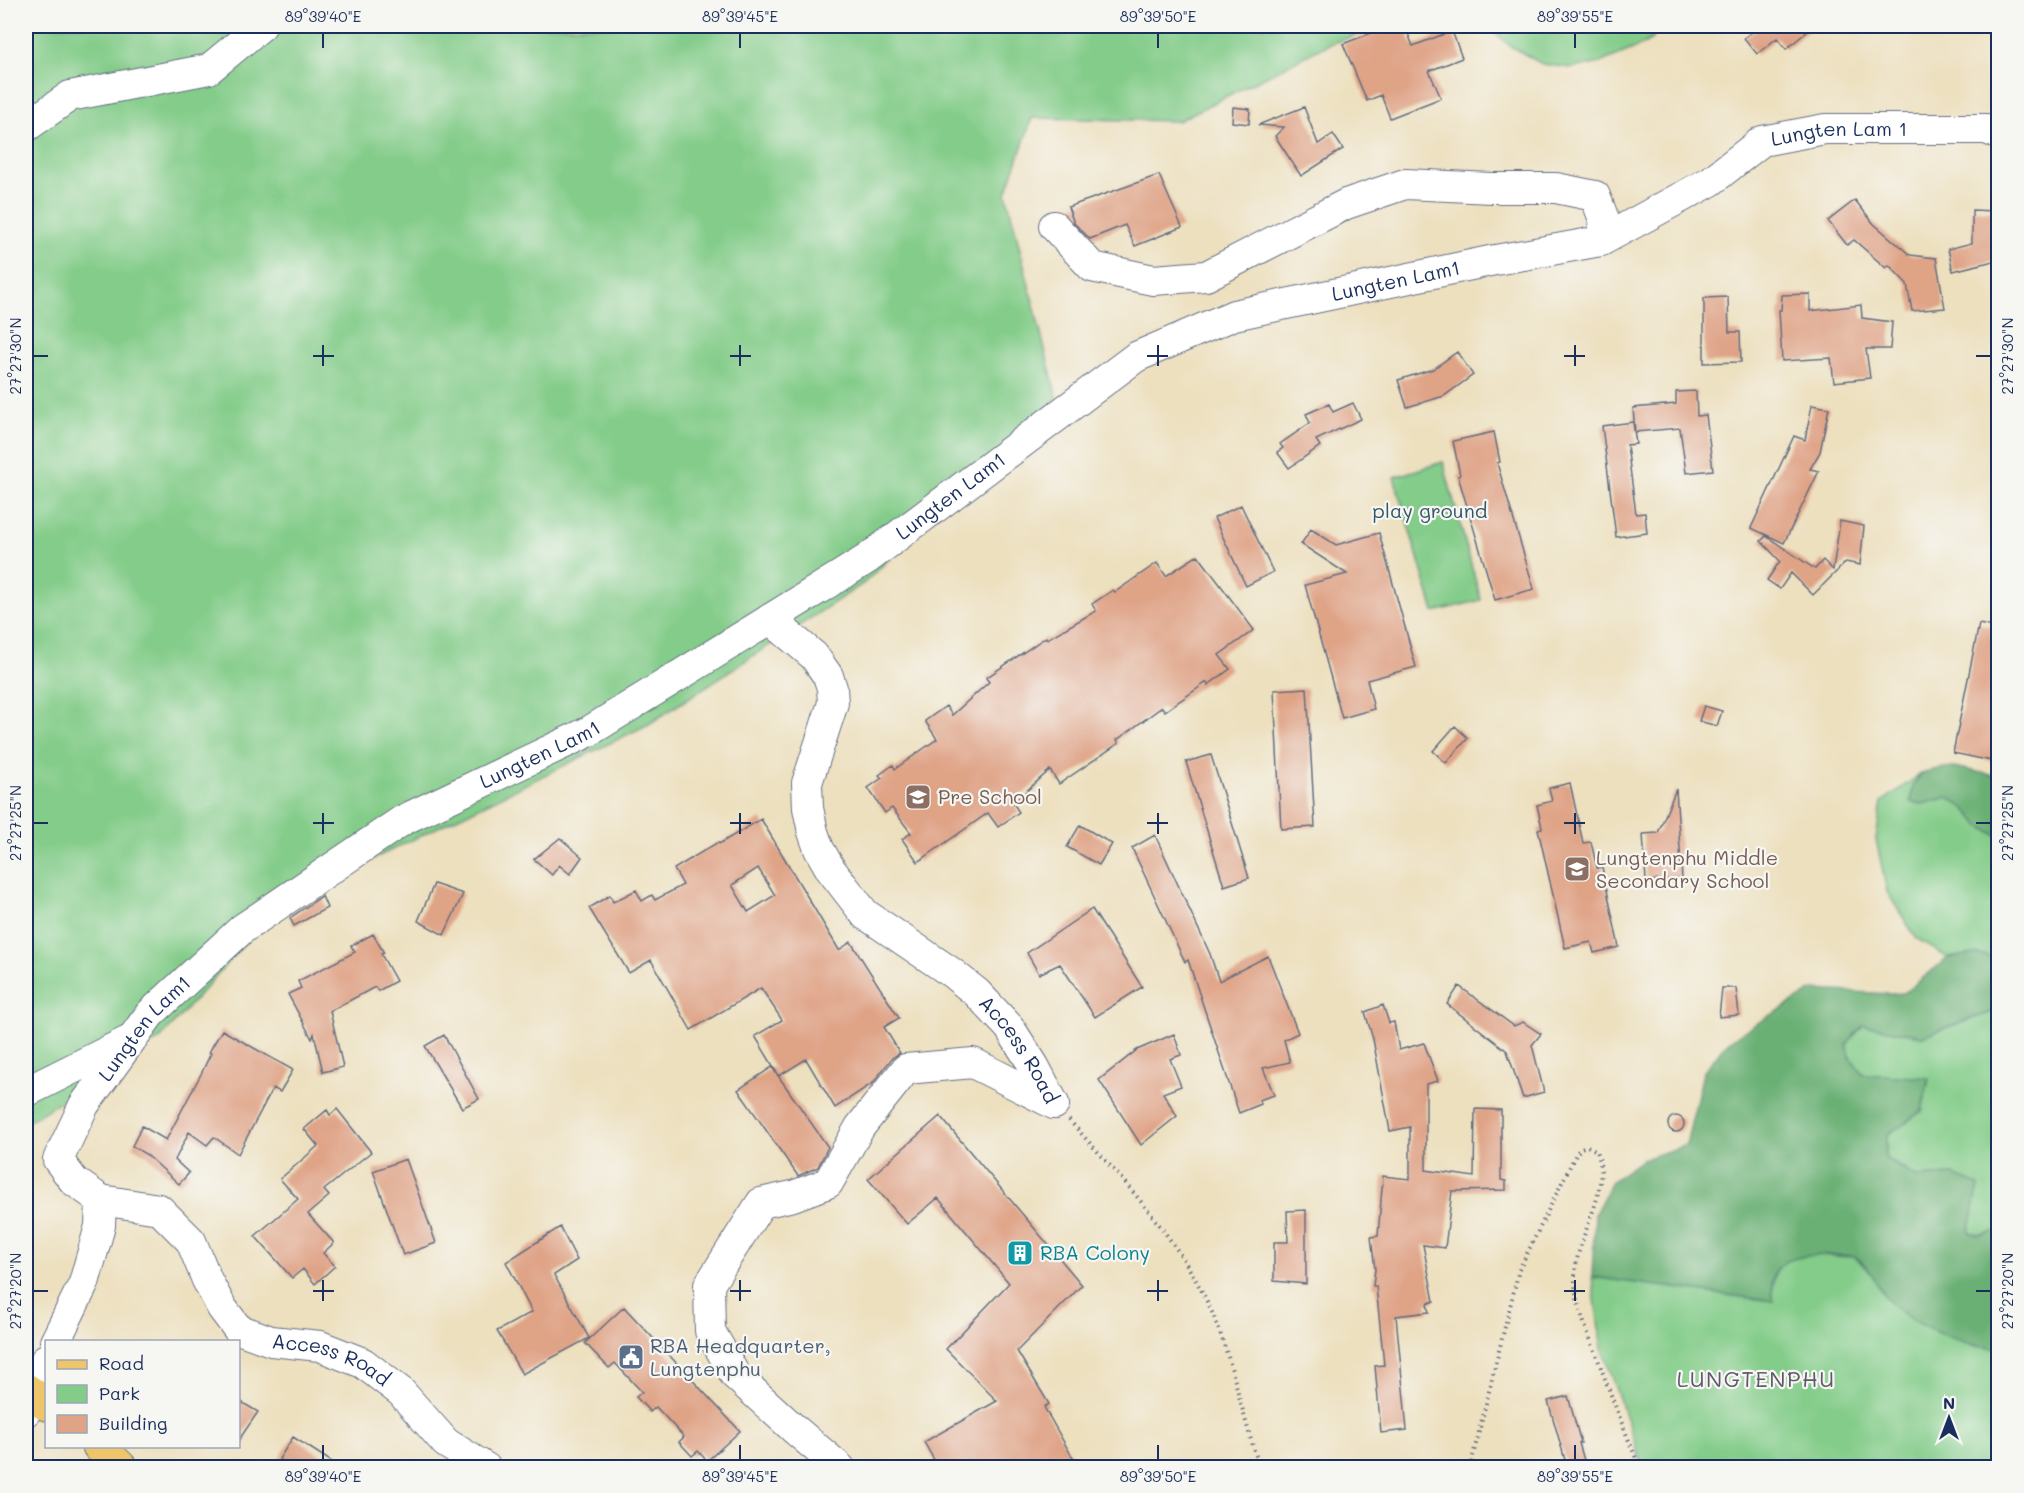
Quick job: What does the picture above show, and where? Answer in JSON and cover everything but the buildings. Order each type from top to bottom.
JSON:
[{"type":"main road","points":[[101,1448],[121,1467]]},
{"type":"street","points":[[26,127],[70,96],[209,69],[261,26]]},
{"type":"street","name":"Lungten Lam 1","points":[[1601,241],[1711,181],[1762,141],[1825,129],[1986,129],[1998,134]]},
{"type":"street","points":[[1054,226],[1092,267],[1153,280],[1206,276],[1346,204],[1405,184],[1556,188],[1594,196],[1605,222],[1601,241]]},
{"type":"street","name":"Lungten Lam1","points":[[101,1200],[74,1181],[58,1160],[84,1106],[150,1014],[242,929],[403,820],[588,732],[867,559],[1136,357],[1234,315],[1490,261],[1601,241]]},
{"type":"street","name":"Access Road","points":[[770,619],[814,656],[828,676],[832,688],[833,703],[807,783],[808,808],[813,832],[819,849],[831,870],[864,914],[952,973],[977,993],[1009,1027],[1035,1066],[1054,1104]]},
{"type":"street","points":[[26,1092],[132,1039]]},
{"type":"street","name":"Access Road","points":[[840,1467],[735,1375],[710,1331],[709,1285],[761,1203],[793,1196],[828,1183],[860,1127],[906,1069],[973,1063],[1054,1104]]},
{"type":"street","points":[[56,1340],[84,1283],[100,1226],[101,1200]]},
{"type":"street","name":"Access Road","points":[[101,1200],[159,1209],[191,1241],[207,1280],[222,1308],[238,1329],[271,1341],[320,1346],[363,1363],[401,1392],[446,1443],[486,1467]]},
{"type":"street","points":[[32,1399],[45,1362]]},
{"type":"path","points":[[1054,1104],[1150,1212],[1170,1239],[1200,1288],[1227,1354],[1260,1467]]},
{"type":"path","points":[[1470,1467],[1520,1270],[1576,1154],[1581,1148],[1587,1146],[1597,1151],[1601,1162],[1599,1189],[1593,1215],[1576,1260],[1574,1278],[1576,1296],[1617,1412],[1640,1467]]},
{"type":"green space","points":[[26,26],[1386,26],[1329,44],[1178,121],[1032,118],[1006,193],[1057,398],[864,583],[649,724],[334,878],[260,926],[160,1039],[26,1123]]},
{"type":"green space","points":[[1490,26],[1663,26],[1652,39],[1640,46],[1597,64],[1571,68],[1542,64],[1510,46]]},
{"type":"green space","name":"play ground","points":[[1443,462],[1481,600],[1434,612],[1394,477]]},
{"type":"green space","points":[[1954,767],[1996,776],[1998,767],[1998,836],[1980,826],[1966,809],[1948,797],[1922,804],[1911,802],[1914,784],[1918,778],[1929,771]]},
{"type":"green space","points":[[1922,773],[1916,781],[1922,804],[1948,797],[1966,809],[1980,826],[1998,836],[1998,957],[1975,954],[1948,958],[1916,938],[1887,892],[1876,839],[1882,802]]},
{"type":"green space","points":[[1975,954],[1998,957],[1996,1010],[1922,1036],[1863,1025],[1847,1044],[1850,1057],[1863,1074],[1929,1078],[1922,1111],[1887,1135],[1885,1158],[1916,1177],[1954,1175],[1979,1185],[1969,1233],[1980,1235],[1998,1231],[1998,1349],[1954,1339],[1898,1310],[1888,1300],[1865,1265],[1848,1255],[1801,1257],[1785,1262],[1774,1274],[1772,1285],[1774,1301],[1592,1277],[1595,1214],[1612,1181],[1642,1160],[1686,1145],[1703,1073],[1723,1047],[1739,1034],[1813,990],[1904,993],[1948,958]]},
{"type":"green space","points":[[1998,1004],[1998,1231],[1980,1235],[1969,1233],[1954,1175],[1916,1177],[1885,1158],[1887,1135],[1922,1111],[1929,1078],[1863,1074],[1850,1057],[1847,1044],[1863,1025],[1922,1036],[1996,1011]]},
{"type":"green space","points":[[1810,1255],[1855,1257],[1874,1276],[1886,1298],[1898,1309],[1938,1333],[1975,1346],[1998,1349],[1998,1467],[1643,1467],[1602,1350],[1592,1277],[1773,1301],[1775,1274],[1778,1268],[1789,1260]]},
{"type":"place","name":"Pre School","points":[[918,797]]},
{"type":"place","name":"Lungtenphu Middle Secondary School","points":[[1577,869]]},
{"type":"place","name":"RBA Colony","points":[[1020,1253]]},
{"type":"place","name":"RBA Headquarter, Lungtenphu","points":[[631,1357]]},
{"type":"district","name":"LUNGTENPHU","points":[[1756,1379]]}]
